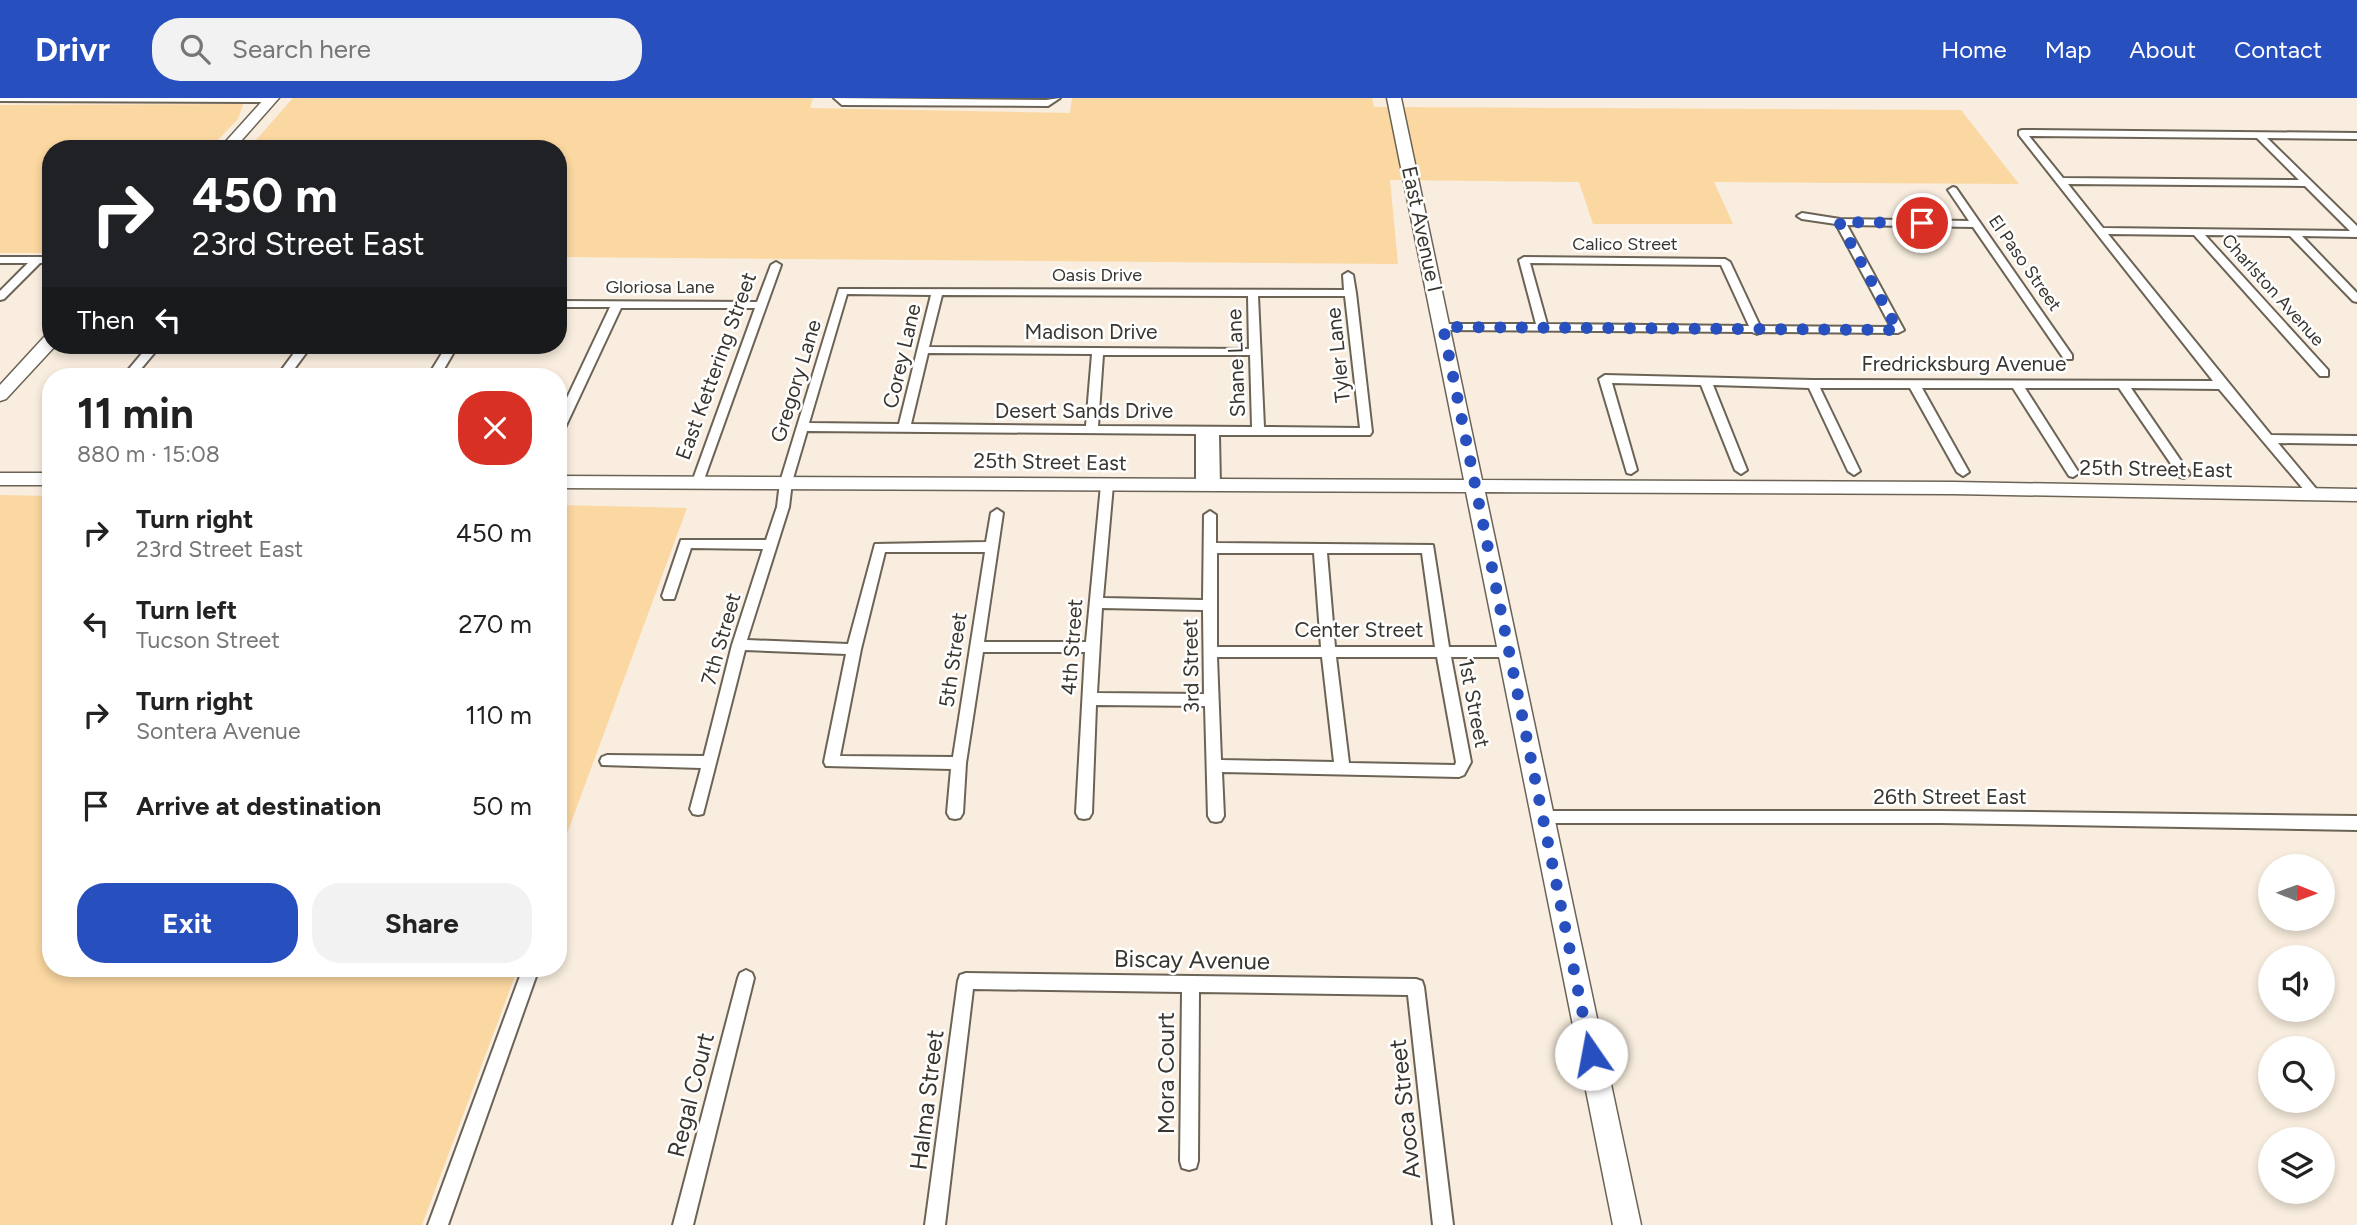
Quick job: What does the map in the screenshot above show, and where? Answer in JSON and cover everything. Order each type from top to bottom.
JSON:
[{"type":"street","points":[[0,98],[272,98]]},
{"type":"street","points":[[234,140],[272,98]]},
{"type":"street","name":"East Avenue I","points":[[1394,98],[1627,1225]]},
{"type":"street","points":[[840,100],[1052,101]]},
{"type":"street","points":[[2314,494],[2222,385],[2022,133],[2357,136]]},
{"type":"street","points":[[2259,135],[2357,233]]},
{"type":"street","points":[[2059,181],[2306,183]]},
{"type":"street","name":"El Paso Street","points":[[1953,190],[2068,357]]},
{"type":"street","points":[[1802,216],[1839,222],[1976,224]]},
{"type":"street","points":[[1443,327],[1898,330],[1839,222]]},
{"type":"street","points":[[2100,231],[2357,233]]},
{"type":"street","name":"Charlston Avenue","points":[[2196,231],[2324,373]]},
{"type":"street","points":[[2292,232],[2357,299]]},
{"type":"street","points":[[0,260],[42,260]]},
{"type":"street","points":[[0,297],[37,260]]},
{"type":"street","name":"Calico Street","points":[[1542,327],[1524,260],[1725,262],[1757,331]]},
{"type":"street","name":"East Kettering Street","points":[[698,482],[776,265]]},
{"type":"street","name":"Tyler Lane","points":[[1348,275],[1367,432]]},
{"type":"street","name":"Oasis Drive","points":[[843,291],[1351,293]]},
{"type":"street","name":"Gregory Lane","points":[[786,482],[843,291]]},
{"type":"street","name":"Corey Lane","points":[[904,429],[925,351],[937,292]]},
{"type":"street","name":"Shane Lane","points":[[1253,293],[1258,430]]},
{"type":"street","name":"Gloriosa Lane","points":[[567,304],[762,306]]},
{"type":"street","points":[[567,411],[617,305]]},
{"type":"street","points":[[0,395],[42,350]]},
{"type":"street","name":"Madison Drive","points":[[925,351],[1256,352]]},
{"type":"street","points":[[1092,430],[1098,351]]},
{"type":"street","points":[[135,368],[147,354]]},
{"type":"street","name":"Fredricksburg Avenue","points":[[1631,470],[1605,379],[1813,384],[2222,385]]},
{"type":"street","points":[[1706,382],[1741,470]]},
{"type":"street","points":[[2017,383],[2073,473]]},
{"type":"street","points":[[2121,383],[2184,474]]},
{"type":"street","points":[[1813,384],[1854,471]]},
{"type":"street","points":[[1914,384],[1958,480]]},
{"type":"street","name":"Desert Sands Drive","points":[[802,426],[1367,432]]},
{"type":"street","points":[[1208,431],[1208,486]]},
{"type":"street","points":[[2270,439],[2357,440]]},
{"type":"street","points":[[0,479],[42,479]]},
{"type":"street","name":"25th Street East","points":[[567,482],[1540,487],[1958,480],[2357,495]]},
{"type":"street","name":"7th Street","points":[[698,809],[739,645],[783,507],[786,482]]},
{"type":"street","name":"4th Street","points":[[1084,813],[1092,647],[1107,485]]},
{"type":"street","name":"5th Street","points":[[955,813],[959,763],[997,513]]},
{"type":"street","name":"3rd Street","points":[[1210,514],[1210,652],[1216,816]]},
{"type":"street","points":[[669,596],[686,543],[771,545]]},
{"type":"street","points":[[959,763],[831,762],[854,649],[880,547],[991,547]]},
{"type":"street","points":[[1210,548],[1320,548],[1328,651],[1342,768],[1214,766]]},
{"type":"street","name":"1st Street","points":[[1320,548],[1428,548],[1443,651],[1464,762],[1459,771],[1342,768]]},
{"type":"street","points":[[1096,603],[1210,605]]},
{"type":"street","points":[[739,645],[854,649]]},
{"type":"street","points":[[976,647],[1092,647]]},
{"type":"street","name":"Center Street","points":[[1210,652],[1508,652]]},
{"type":"street","points":[[1089,699],[1212,700]]},
{"type":"street","points":[[607,761],[709,762]]},
{"type":"street","name":"26th Street East","points":[[1543,817],[1941,817],[2357,823]]},
{"type":"street","points":[[438,1225],[528,977]]},
{"type":"street","name":"Regal Court","points":[[683,1225],[746,978]]},
{"type":"street","name":"Biscay Avenue","points":[[967,981],[1416,987]]},
{"type":"street","name":"Halma Street","points":[[935,1225],[967,981]]},
{"type":"street","name":"Mora Court","points":[[1189,1161],[1191,986]]},
{"type":"street","name":"Avoca Street","points":[[1416,987],[1443,1225]]},
{"type":"shaded area","points":[[293,98],[813,98],[810,108],[1070,113],[1072,98],[1372,98],[1374,107],[1961,110],[2019,184],[1714,182],[1733,224],[1593,224],[1579,182],[1390,180],[1398,264],[567,257],[567,140],[256,140]]},
{"type":"shaded area","points":[[243,104],[238,119],[218,140],[42,140],[42,253],[0,253],[0,105]]},
{"type":"shaded area","points":[[0,495],[42,496],[42,977],[515,977],[422,1225],[0,1225]]},
{"type":"shaded area","points":[[567,505],[687,508],[567,834]]},
{"type":"route","points":[[1591,1054],[1443,327],[1898,330],[1839,222],[1922,223]]}]
